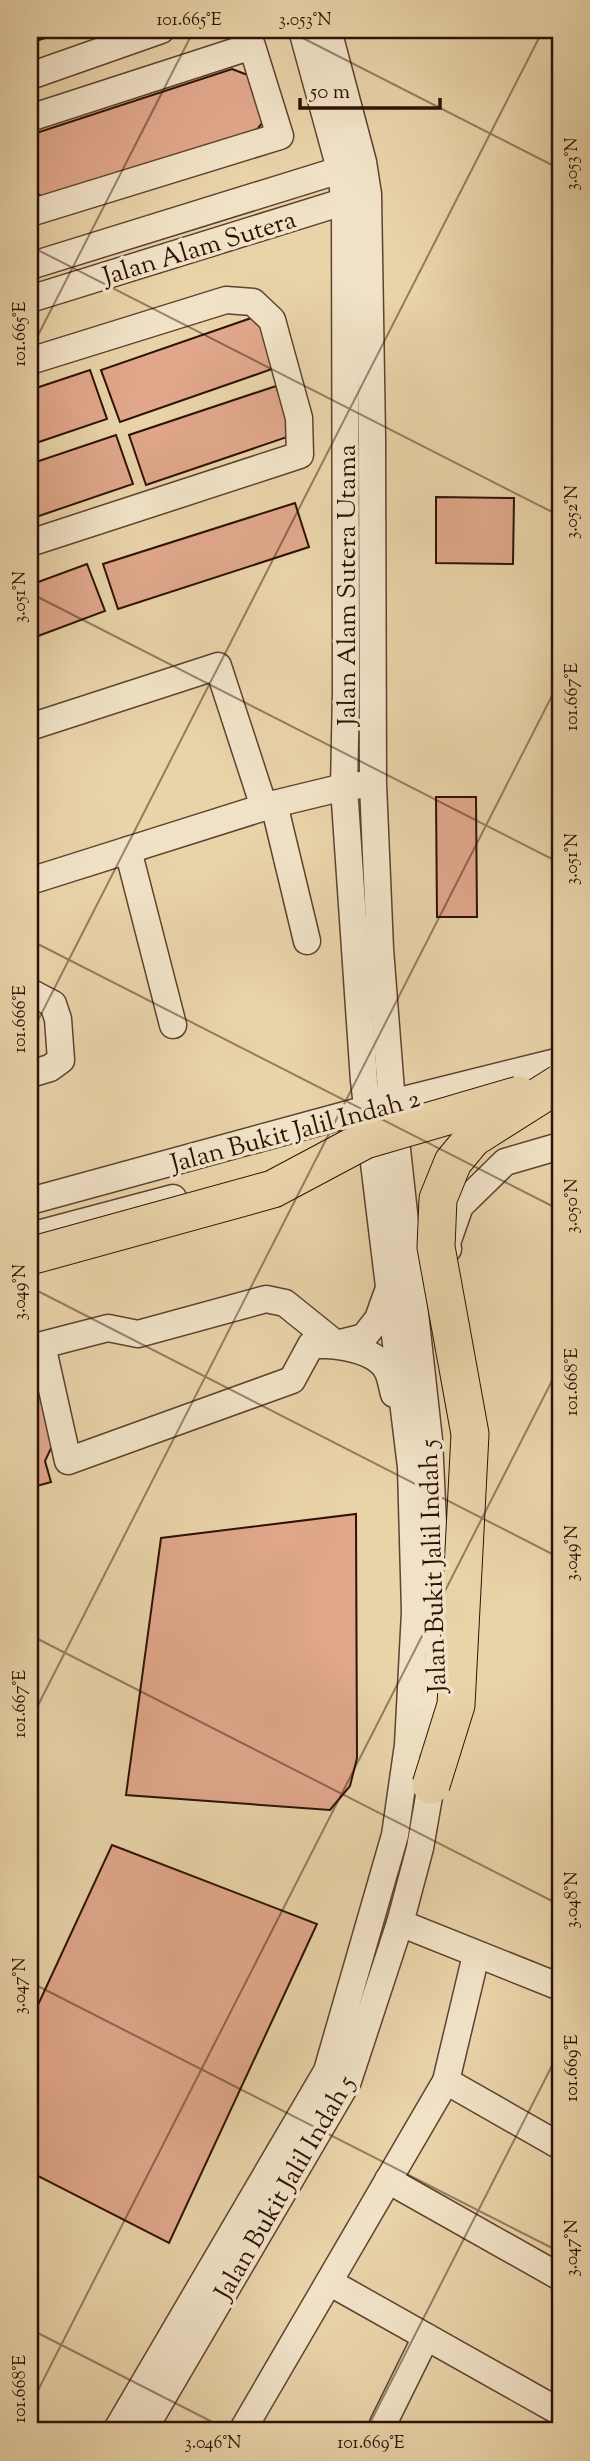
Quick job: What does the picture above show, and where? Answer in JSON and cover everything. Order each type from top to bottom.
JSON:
[{"type":"highway","points":[[30,1256],[273,1189],[365,1140],[560,1083]]},
{"type":"highway","points":[[431,1785],[456,1705],[470,1434],[436,1247],[438,1199],[453,1162],[473,1138],[560,1083]]},
{"type":"street","points":[[30,76],[161,30]]},
{"type":"street","name":"Jalan Alam Sutera Utama","points":[[302,30],[352,166]]},
{"type":"street","name":"Jalan Alam Sutera Utama","points":[[328,30],[356,198],[372,437],[373,784],[380,949],[380,1107],[384,1142]]},
{"type":"street","points":[[30,118],[252,46],[281,136],[30,214]]},
{"type":"street","name":"Jalan Alam Sutera","points":[[30,266],[352,166]]},
{"type":"street","name":"Jalan Alam Sutera Utama","points":[[356,198],[344,787],[361,1046],[380,1107]]},
{"type":"street","name":"Jalan Alam Sutera","points":[[30,299],[356,198]]},
{"type":"street","points":[[30,361],[226,300],[253,302],[272,320],[299,418],[300,455],[30,543]]},
{"type":"street","points":[[30,727],[218,666],[269,805],[307,941]]},
{"type":"street","points":[[30,881],[269,805],[344,787],[373,784]]},
{"type":"street","points":[[128,850],[173,1025]]},
{"type":"street","points":[[349,855],[377,856]]},
{"type":"street","points":[[30,992],[53,1004],[58,1019],[61,1060],[50,1068],[30,1074]]},
{"type":"street","name":"Jalan Bukit Jalil Indah 2","points":[[30,1201],[560,1061]]},
{"type":"street","name":"Jalan Bukit Jalil Indah 2","points":[[30,1236],[560,1097]]},
{"type":"street","name":"Jalan Bukit Jalil Indah 5","points":[[143,2431],[348,2081],[400,1923],[420,1848],[431,1785],[439,1647],[429,1440],[384,1142]]},
{"type":"street","name":"Jalan Bukit Jalil Indah 5","points":[[116,2431],[327,2071],[395,1836],[408,1745],[415,1612],[411,1467],[389,1287],[384,1142]]},
{"type":"street","points":[[474,1416],[447,1243],[460,1206],[505,1162],[560,1146]]},
{"type":"street","points":[[389,1287],[379,1319],[364,1337],[336,1344],[311,1345],[292,1380],[68,1461],[42,1345],[108,1328],[138,1334],[266,1299],[285,1303],[336,1344],[366,1353],[387,1369],[408,1440]]},
{"type":"street","points":[[400,1923],[560,1987]]},
{"type":"street","points":[[242,2431],[446,2081],[476,1955]]},
{"type":"street","points":[[446,2081],[560,2146]]},
{"type":"street","points":[[388,2180],[560,2277]]},
{"type":"street","points":[[329,2282],[426,2337],[557,2404]]},
{"type":"street","points":[[387,2431],[383,2424],[426,2337]]},
{"type":"building","points":[[35,30],[71,30],[39,40]]},
{"type":"building","points":[[232,69],[253,77],[266,118],[252,136],[45,198],[31,190],[30,135]]},
{"type":"building","points":[[257,316],[275,368],[120,422],[101,370]]},
{"type":"building","points":[[90,370],[107,419],[30,445],[30,390]]},
{"type":"building","points":[[276,386],[293,435],[146,485],[129,435]]},
{"type":"building","points":[[116,435],[133,484],[30,519],[30,464]]},
{"type":"building","points":[[436,497],[514,498],[513,564],[436,563]]},
{"type":"building","points":[[295,503],[309,547],[118,609],[103,564]]},
{"type":"building","points":[[87,564],[105,611],[30,639],[30,585]]},
{"type":"building","points":[[436,797],[476,797],[477,917],[437,917]]},
{"type":"building","points":[[50,1393],[60,1429],[45,1461],[51,1482],[30,1488],[30,1398]]},
{"type":"building","points":[[356,1514],[357,1758],[350,1786],[330,1810],[126,1795],[161,1538]]},
{"type":"building","points":[[112,1845],[317,1924],[169,2243],[30,2172],[30,2022]]}]
